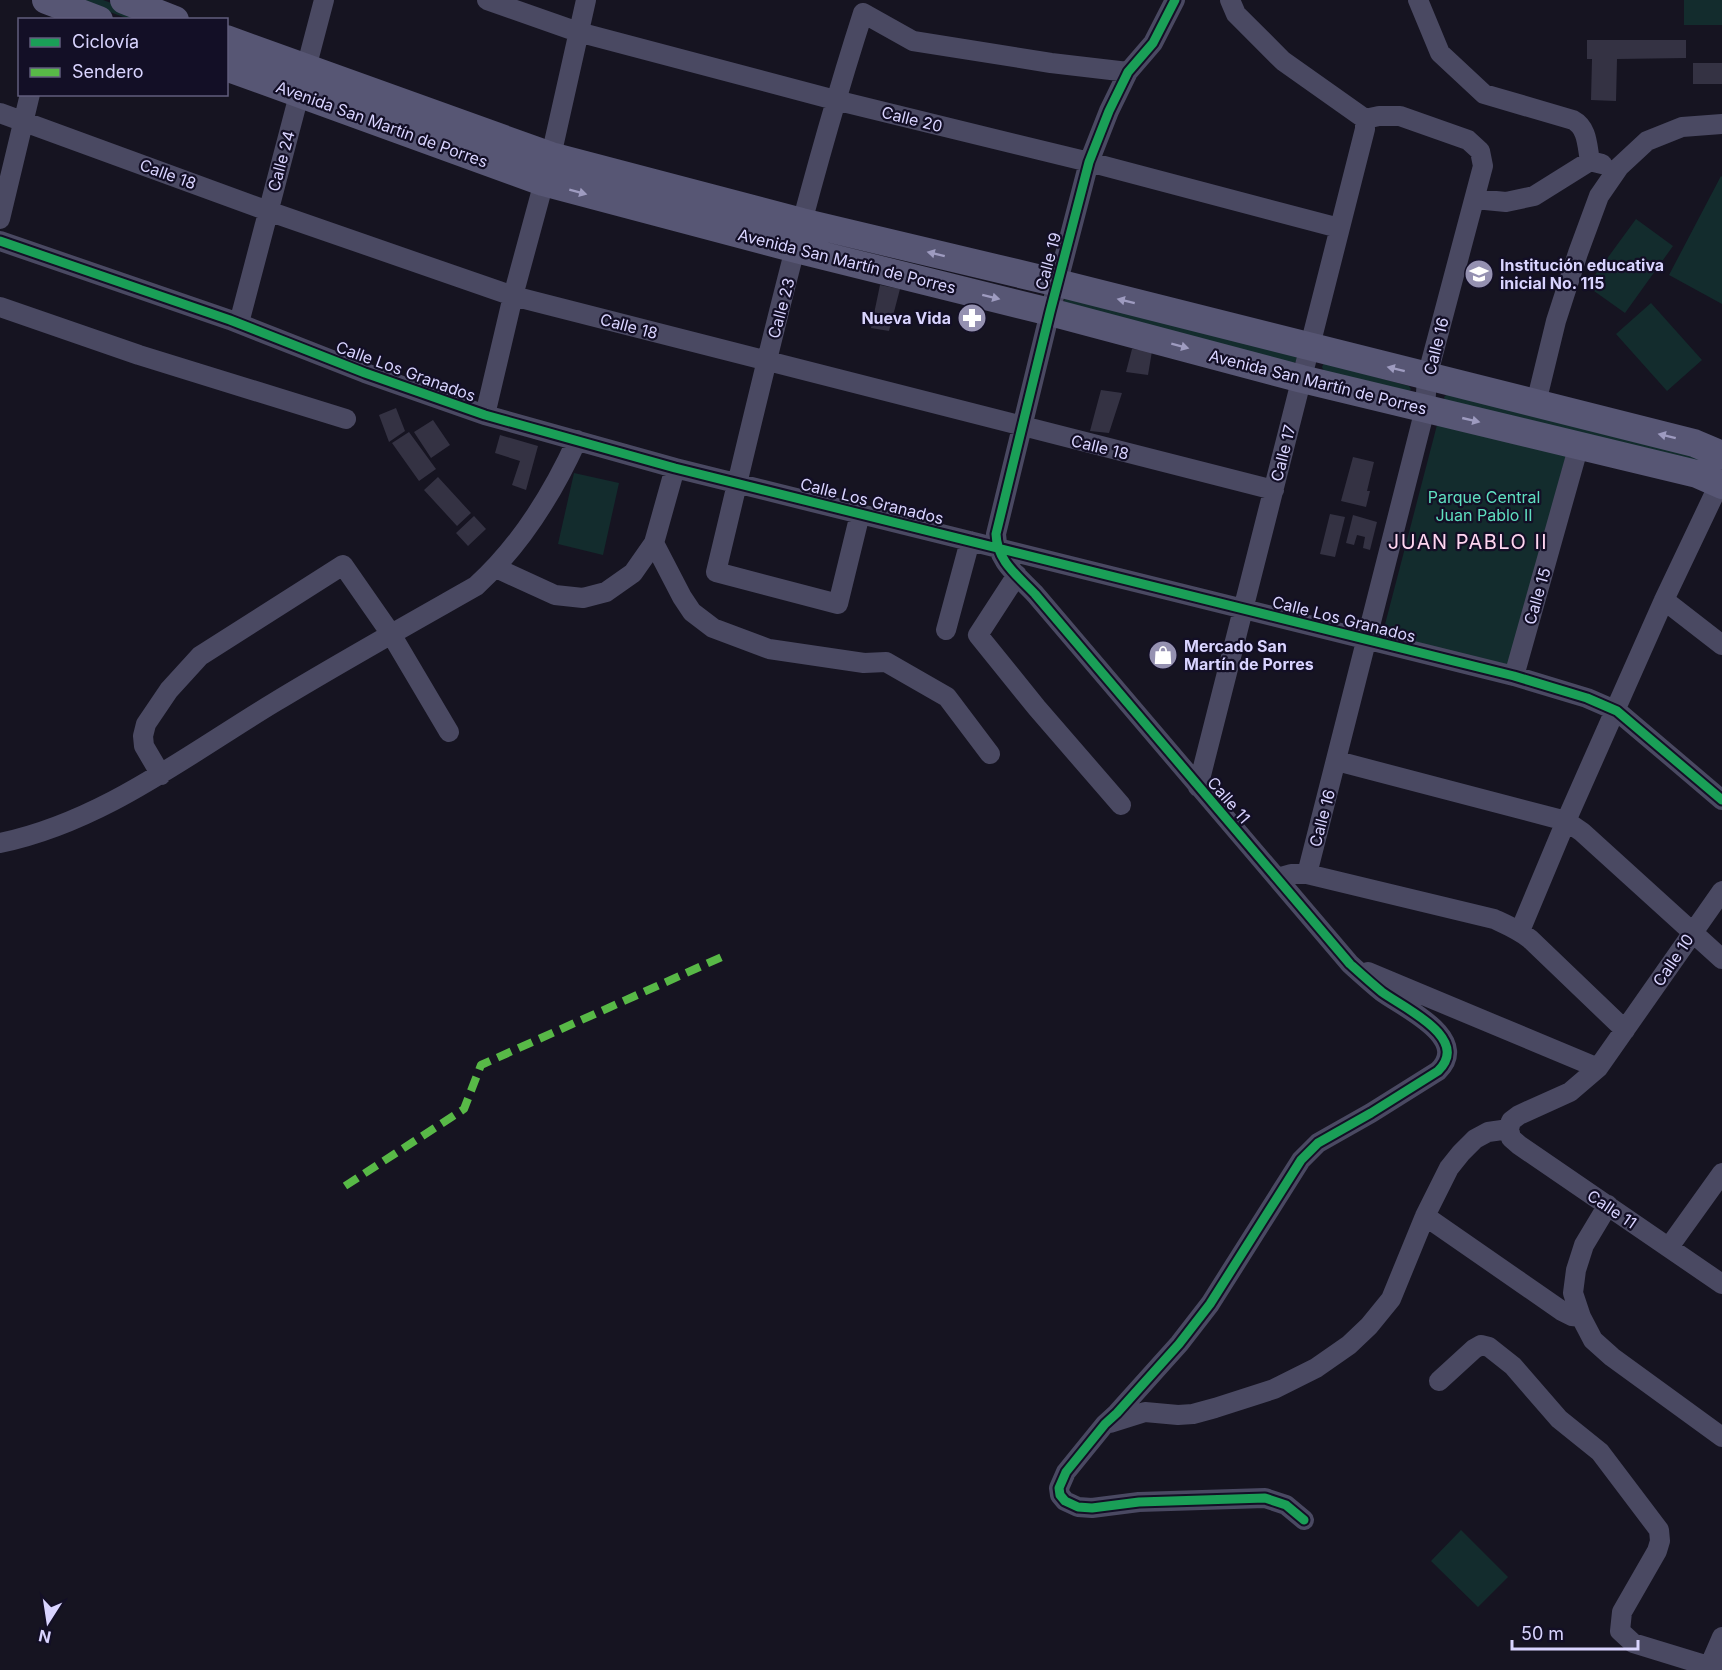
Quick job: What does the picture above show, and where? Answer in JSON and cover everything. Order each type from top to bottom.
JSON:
[{"type":"main road","points":[[124,0],[170,18]]},
{"type":"main road","points":[[52,6],[92,18]]},
{"type":"main road","name":"Avenida San Martín de Porres","points":[[228,40],[302,81],[547,169],[799,235],[1050,312],[1302,379],[1697,474],[1721,482]]},
{"type":"main road","name":"Avenida San Martín de Porres","points":[[228,67],[302,81]]},
{"type":"main road","name":"Avenida San Martín de Porres","points":[[799,235],[1058,283],[1694,442],[1722,455]]},
{"type":"street","name":"Calle 24","points":[[239,323],[324,0]]},
{"type":"street","name":"Calle 20","points":[[487,0],[578,32],[835,100],[1089,162],[1340,228]]},
{"type":"street","points":[[485,415],[513,296],[547,169],[586,0]]},
{"type":"street","name":"Calle 19","points":[[996,548],[996,534],[1089,162],[1109,111],[1128,72],[1153,43],[1175,0]]},
{"type":"street","points":[[1230,0],[1236,14],[1283,62],[1365,119]]},
{"type":"street","points":[[1418,0],[1440,53],[1484,94],[1580,124],[1584,131],[1590,161]]},
{"type":"street","points":[[860,6],[913,41],[1051,63],[1128,72]]},
{"type":"street","name":"Calle 23","points":[[860,6],[799,235],[716,572],[838,604],[860,514]]},
{"type":"street","points":[[0,219],[29,96]]},
{"type":"street","name":"Calle 18","points":[[0,113],[268,211],[513,296],[1274,490]]},
{"type":"street","name":"Calle 16","points":[[1307,874],[1425,409],[1427,377],[1483,166],[1480,151],[1468,140],[1400,116],[1365,119]]},
{"type":"street","name":"Calle 17","points":[[1198,787],[1365,129],[1365,119]]},
{"type":"street","points":[[1536,403],[1556,321],[1599,196],[1619,167],[1647,141],[1682,127],[1722,124]]},
{"type":"street","points":[[1475,199],[1506,202],[1534,196],[1590,161],[1619,167]]},
{"type":"street","name":"Calle Los Granados","points":[[0,241],[239,323],[365,373],[485,415],[675,468],[1514,676],[1587,698],[1617,711],[1722,800]]},
{"type":"street","points":[[0,307],[139,355],[346,418]]},
{"type":"street","points":[[0,843],[36,835],[83,816],[161,775],[274,702],[476,586],[496,568],[522,538],[553,489],[577,440]]},
{"type":"street","name":"Calle 15","points":[[1514,676],[1579,446]]},
{"type":"street","points":[[496,568],[555,595],[583,598],[606,592],[633,573],[654,543],[675,468]]},
{"type":"street","points":[[1520,931],[1664,600],[1721,482]]},
{"type":"street","points":[[946,630],[970,541]]},
{"type":"street","points":[[654,543],[682,597],[693,612],[713,628],[770,649],[864,663],[886,662],[946,697],[990,754]]},
{"type":"street","name":"Calle 11","points":[[996,548],[1003,561],[1350,964],[1381,992],[1437,1029],[1445,1044],[1446,1059],[1438,1071],[1371,1113],[1317,1143],[1300,1160],[1210,1304],[1179,1344],[1105,1424]]},
{"type":"street","points":[[161,775],[144,746],[142,736],[146,724],[169,690],[200,656],[343,565],[391,634],[449,732]]},
{"type":"street","points":[[1017,575],[978,634],[1037,708],[1121,805]]},
{"type":"street","points":[[1664,600],[1722,645]]},
{"type":"street","points":[[1337,761],[1566,821],[1582,832],[1722,959]]},
{"type":"street","points":[[1277,878],[1292,874],[1307,874],[1494,919],[1520,931],[1625,1030]]},
{"type":"street","name":"Calle 10","points":[[1509,1129],[1511,1121],[1519,1115],[1570,1092],[1598,1068],[1722,891]]},
{"type":"street","points":[[1350,964],[1598,1068]]},
{"type":"street","points":[[1304,1520],[1286,1505],[1265,1498],[1139,1503],[1092,1508],[1070,1504],[1060,1495],[1059,1488],[1066,1472],[1105,1424],[1116,1423],[1145,1412],[1178,1415],[1204,1411],[1274,1389],[1316,1368],[1349,1345],[1369,1326],[1391,1299],[1425,1216],[1449,1168],[1474,1140],[1488,1132],[1509,1129]]},
{"type":"street","name":"Calle 11","points":[[1509,1129],[1515,1142],[1722,1284]]},
{"type":"street","points":[[1669,1247],[1722,1173]]},
{"type":"street","points":[[1608,1206],[1584,1245],[1576,1270],[1573,1293],[1581,1317],[1593,1340],[1612,1357],[1722,1437]]},
{"type":"street","points":[[1425,1216],[1562,1311],[1581,1317]]},
{"type":"street","points":[[1439,1381],[1474,1349],[1481,1345],[1489,1347],[1513,1366],[1559,1419],[1600,1452],[1659,1530],[1660,1542],[1622,1612],[1620,1631],[1633,1643],[1715,1668],[1722,1637]]},
{"type":"green space","points":[[77,0],[103,0],[152,18],[126,18]]},
{"type":"green space","points":[[1684,0],[1722,0],[1722,25],[1684,25]]},
{"type":"green space","points":[[1722,177],[1722,304],[1669,275]]},
{"type":"green space","points":[[1636,219],[1673,246],[1625,313],[1587,286]]},
{"type":"green space","points":[[1066,296],[1295,356],[1299,359],[1293,363],[1065,305]]},
{"type":"green space","points":[[1651,303],[1702,360],[1667,391],[1616,334]]},
{"type":"green space","points":[[1324,363],[1409,386],[1411,389],[1408,392],[1324,371],[1322,367]]},
{"type":"green space","points":[[1447,394],[1705,458],[1708,466],[1445,402],[1444,397]]},
{"type":"green space","name":"Parque Central Juan Pablo II","points":[[1437,425],[1566,456],[1509,669],[1382,636]]},
{"type":"green space","points":[[574,473],[619,483],[603,555],[558,544]]},
{"type":"green space","points":[[1461,1530],[1508,1577],[1478,1607],[1431,1561]]},
{"type":"building","points":[[1587,40],[1686,40],[1686,58],[1617,59],[1616,101],[1591,100],[1592,59],[1587,59]]},
{"type":"building","points":[[1693,63],[1722,63],[1722,84],[1693,84]]},
{"type":"building","points":[[880,285],[900,289],[889,331],[871,328]]},
{"type":"building","points":[[1132,349],[1152,351],[1148,375],[1126,372]]},
{"type":"building","points":[[1101,390],[1122,393],[1109,433],[1090,431]]},
{"type":"building","points":[[396,408],[405,431],[389,442],[379,415]]},
{"type":"building","points":[[433,420],[450,445],[431,458],[414,432]]},
{"type":"building","points":[[409,432],[436,469],[419,481],[392,443]]},
{"type":"building","points":[[500,435],[538,446],[526,490],[512,485],[520,461],[495,453]]},
{"type":"building","points":[[1353,457],[1374,462],[1367,491],[1370,491],[1366,507],[1341,501]]},
{"type":"building","points":[[438,477],[471,513],[457,526],[424,490]]},
{"type":"building","points":[[1330,514],[1345,517],[1335,557],[1320,554]]},
{"type":"building","points":[[1353,515],[1377,522],[1370,550],[1363,548],[1365,537],[1357,535],[1354,545],[1346,543]]},
{"type":"building","points":[[474,516],[486,529],[468,546],[456,533]]},
{"type":"marked path","points":[[345,1186],[464,1109],[481,1065],[724,956]]},
{"type":"cycle path","points":[[1175,0],[1153,43],[1128,72],[1109,111],[1089,162],[996,534],[997,544],[1009,567],[1035,594],[1350,964],[1382,992],[1417,1015],[1440,1035],[1446,1047],[1446,1059],[1438,1071],[1318,1143],[1301,1160],[1210,1304],[1179,1344],[1105,1424],[1066,1472],[1059,1488],[1060,1495],[1065,1501],[1078,1507],[1092,1508],[1139,1502],[1265,1498],[1286,1505],[1304,1520]]},
{"type":"cycle path","points":[[0,241],[230,320],[365,373],[485,415],[675,468],[1514,676],[1587,698],[1617,711],[1722,800]]},
{"type":"place","name":"Institución educativa inicial No. 115","points":[[1479,274]]},
{"type":"place","name":"Nueva Vida","points":[[972,318]]},
{"type":"place","name":"Mercado San Martín de Porres","points":[[1163,655]]},
{"type":"district","name":"JUAN PABLO II","points":[[1468,542]]}]
